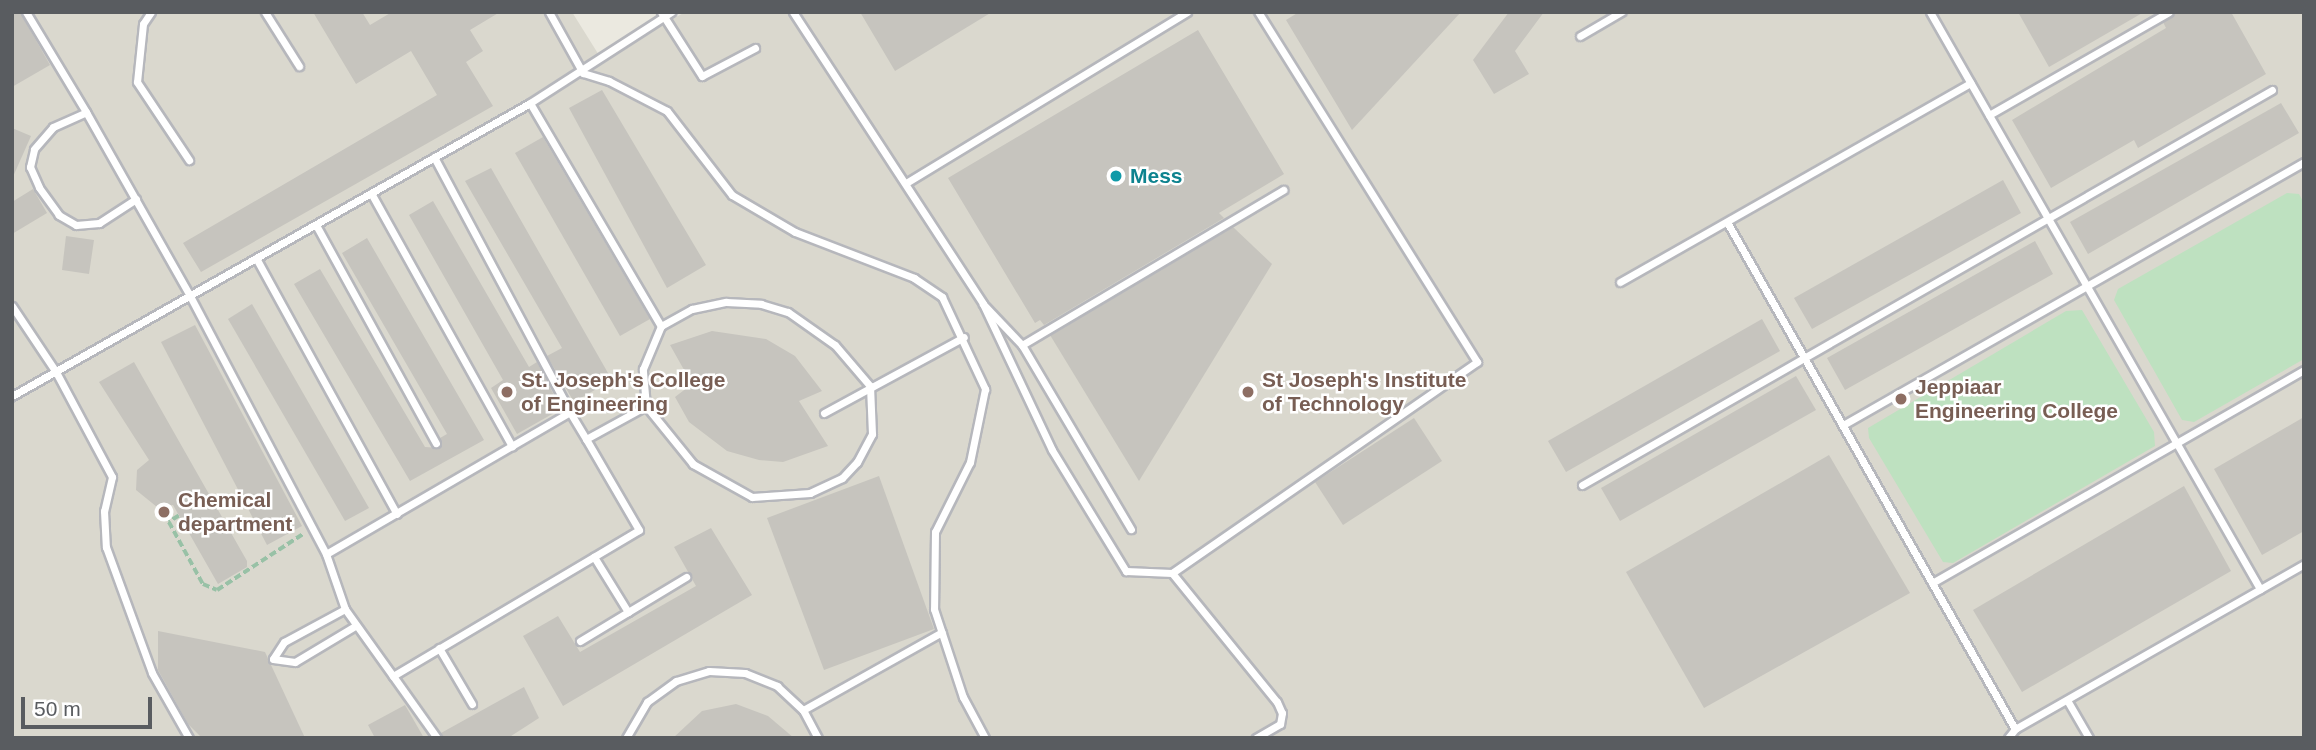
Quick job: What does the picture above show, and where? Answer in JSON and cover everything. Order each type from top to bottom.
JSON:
[{"type":"lane","points":[[26,12],[86,111],[190,296],[326,554],[345,609],[437,738]]},
{"type":"lane","points":[[151,12],[144,24],[137,82],[189,160]]},
{"type":"lane","points":[[265,12],[299,65]]},
{"type":"lane","points":[[549,12],[583,73],[609,81],[667,111],[732,195],[795,232],[914,278],[943,297],[964,337],[985,389],[970,462],[935,532],[934,609],[963,697],[985,738]]},
{"type":"lane","points":[[793,12],[983,304],[1052,450],[1126,571],[1172,573],[1477,362],[1258,12]]},
{"type":"lane","points":[[906,183],[1187,12]]},
{"type":"lane","points":[[1580,36],[1621,12]]},
{"type":"lane","points":[[1930,12],[2260,589]]},
{"type":"lane","points":[[1989,115],[2168,12]]},
{"type":"lane","points":[[12,396],[583,73],[665,14],[702,76],[755,48]]},
{"type":"lane","points":[[1620,282],[1971,83]]},
{"type":"lane","points":[[1582,485],[2272,90]]},
{"type":"lane","points":[[530,103],[661,326]]},
{"type":"lane","points":[[86,111],[53,127],[34,149],[30,167],[39,187],[60,215],[76,225],[99,223],[136,200]]},
{"type":"lane","points":[[393,676],[639,530],[570,412],[434,158]]},
{"type":"lane","points":[[1843,425],[2304,162]]},
{"type":"lane","points":[[1022,345],[1283,190]]},
{"type":"lane","points":[[371,193],[512,446]]},
{"type":"lane","points":[[1727,222],[2015,729]]},
{"type":"lane","points":[[316,225],[436,443]]},
{"type":"lane","points":[[256,258],[397,514]]},
{"type":"lane","points":[[726,302],[761,304],[788,312],[835,345],[870,386],[872,434],[857,462],[842,478],[810,493],[779,498],[752,497],[722,484],[693,464],[646,406],[643,369],[661,326],[692,309],[726,302]]},
{"type":"lane","points":[[983,304],[1022,345],[1132,529]]},
{"type":"lane","points":[[12,306],[55,372],[112,477],[104,511],[106,547],[152,673],[189,738]]},
{"type":"lane","points":[[824,413],[964,337]]},
{"type":"lane","points":[[1932,583],[2304,370]]},
{"type":"lane","points":[[586,439],[646,406]]},
{"type":"lane","points":[[326,554],[570,412]]},
{"type":"lane","points":[[594,557],[628,612]]},
{"type":"lane","points":[[2008,738],[2015,729],[2304,564]]},
{"type":"lane","points":[[1172,573],[1277,702],[1282,713],[1280,724],[1256,738]]},
{"type":"lane","points":[[580,641],[686,576]]},
{"type":"lane","points":[[345,609],[284,642],[272,659],[295,662],[355,626]]},
{"type":"lane","points":[[803,710],[942,632]]},
{"type":"lane","points":[[439,648],[472,704]]},
{"type":"lane","points":[[626,738],[647,702],[676,681],[709,671],[745,673],[777,686],[803,710],[818,738]]},
{"type":"lane","points":[[2067,700],[2089,738]]},
{"type":"path","points":[[179,516],[169,522],[203,584],[217,590],[306,533],[319,541]]},
{"type":"shaded area","points":[[12,12],[572,12],[602,60],[685,12],[2304,12],[2304,738],[12,738]]},
{"type":"green space","points":[[2287,193],[2299,194],[2304,203],[2304,359],[2194,422],[2182,420],[2114,300],[2118,289]]},
{"type":"green space","points":[[2082,310],[2154,432],[2155,446],[1953,563],[1943,562],[1869,438],[1868,428],[2066,311]]},
{"type":"building","points":[[12,12],[20,12],[50,65],[12,87]]},
{"type":"building","points":[[313,12],[362,12],[370,25],[392,12],[500,12],[470,30],[483,51],[466,62],[493,106],[201,272],[183,243],[437,95],[411,51],[356,84]]},
{"type":"building","points":[[860,12],[992,12],[895,71]]},
{"type":"building","points":[[1299,12],[1461,12],[1352,130],[1286,20]]},
{"type":"building","points":[[1509,12],[1544,12],[1515,51],[1529,74],[1494,94],[1473,60]]},
{"type":"building","points":[[2018,12],[2144,12],[2049,67]]},
{"type":"building","points":[[2175,12],[2231,12],[2266,74],[2138,148],[2134,140],[2051,188],[2012,120],[2166,28],[2163,22]]},
{"type":"building","name":"Mess","points":[[1198,30],[1284,174],[1219,213],[1224,218],[1044,325],[1040,320],[1035,323],[948,178]]},
{"type":"building","points":[[602,90],[706,265],[667,288],[569,108]]},
{"type":"building","points":[[2281,103],[2299,133],[2088,254],[2070,222]]},
{"type":"building","points":[[12,128],[31,136],[12,179]]},
{"type":"building","points":[[543,137],[650,319],[620,336],[515,153]]},
{"type":"building","points":[[491,168],[612,380],[574,402],[547,356],[562,348],[465,181]]},
{"type":"building","points":[[2003,180],[2021,213],[1812,329],[1794,298]]},
{"type":"building","points":[[33,189],[47,213],[12,234],[12,202]]},
{"type":"building","points":[[433,201],[529,367],[537,362],[561,409],[517,434],[491,388],[503,380],[409,215]]},
{"type":"building","points":[[1233,227],[1272,264],[1139,481],[1050,335]]},
{"type":"building","points":[[66,236],[94,240],[89,274],[62,270]]},
{"type":"building","points":[[367,238],[484,440],[410,481],[294,284],[320,269],[425,447],[440,448],[440,438],[447,434],[342,253]]},
{"type":"building","points":[[2035,241],[2053,274],[1845,390],[1827,358]]},
{"type":"building","points":[[252,304],[369,508],[345,521],[228,319]]},
{"type":"building","points":[[1762,319],[1780,351],[1566,472],[1548,441]]},
{"type":"building","points":[[195,325],[302,526],[267,545],[161,342]]},
{"type":"building","points":[[712,331],[766,339],[795,356],[822,391],[799,401],[828,446],[783,462],[759,460],[727,451],[689,422],[675,397],[692,384],[670,345]]},
{"type":"building","points":[[134,362],[247,561],[247,567],[218,584],[173,505],[157,507],[136,490],[137,470],[149,460],[99,382]]},
{"type":"building","points":[[1796,376],[1816,410],[1620,521],[1601,488]]},
{"type":"building","points":[[2304,417],[2304,531],[2262,555],[2214,469]]},
{"type":"building","points":[[1414,418],[1442,461],[1343,525],[1315,482]]},
{"type":"building","points":[[1829,455],[1910,593],[1704,708],[1626,572]]},
{"type":"building","points":[[879,476],[934,629],[824,670],[767,518]]},
{"type":"building","points":[[2184,486],[2231,571],[2022,692],[1973,610]]},
{"type":"building","points":[[711,528],[752,595],[563,706],[523,636],[558,616],[580,652],[696,586],[674,547]]},
{"type":"building","points":[[158,631],[265,652],[305,738],[202,738],[188,724],[158,670]]},
{"type":"building","points":[[524,687],[539,718],[508,738],[443,738],[441,733]]},
{"type":"building","points":[[736,704],[768,716],[794,738],[673,738],[702,711]]},
{"type":"building","points":[[405,705],[424,738],[375,738],[368,725]]},
{"type":"place","name":"Mess","points":[[1116,176]]},
{"type":"place","name":"St. Joseph's College of Engineering","points":[[507,392]]},
{"type":"place","name":"St Joseph's Institute of Technology","points":[[1248,392]]},
{"type":"place","name":"Jeppiaar Engineering College","points":[[1901,399]]},
{"type":"place","name":"Chemical department","points":[[164,512]]}]
